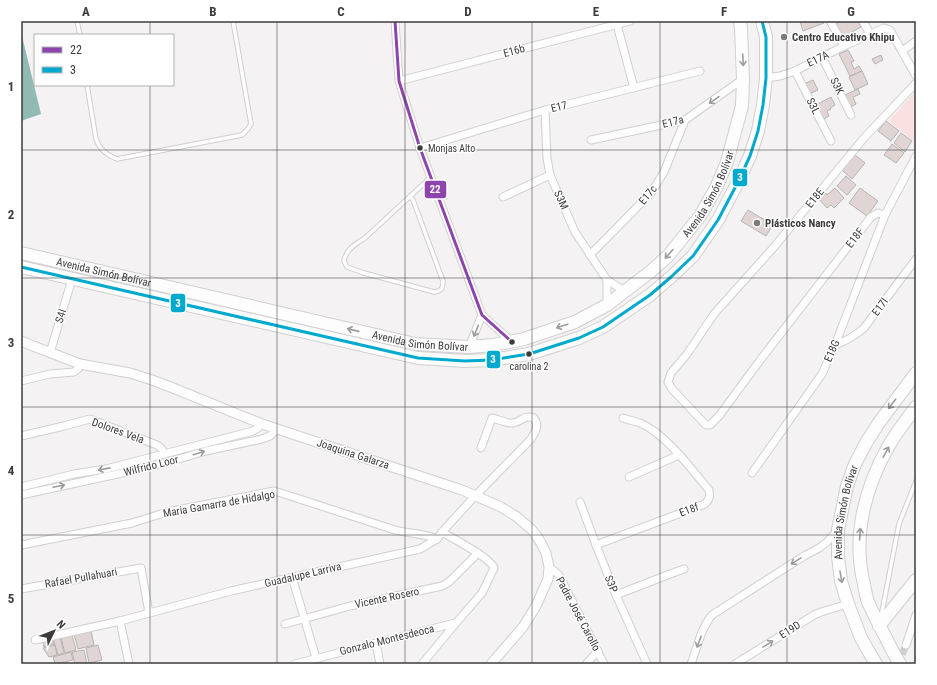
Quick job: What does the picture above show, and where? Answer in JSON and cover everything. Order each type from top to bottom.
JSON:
[{"type":"highway","name":"Avenida Simón Bolívar","points":[[21,253],[415,344],[469,347],[493,345],[512,342],[575,322],[626,292],[668,256],[700,216],[716,188],[727,162],[742,106],[743,79],[740,21]]},
{"type":"highway","name":"Avenida Simón Bolívar","points":[[21,267],[418,358],[465,361],[491,360],[529,354],[579,338],[603,327],[650,295],[693,256],[718,220],[750,156],[758,130],[766,78],[766,37],[762,21]]},
{"type":"highway","name":"Avenida Simón Bolívar","points":[[876,664],[861,638],[841,581],[838,556],[838,530],[847,486],[855,464],[878,424],[916,373]]},
{"type":"highway","name":"Avenida Simón Bolívar","points":[[900,664],[879,626],[868,600],[861,573],[859,548],[860,525],[866,500],[878,466],[896,434],[916,407]]},
{"type":"highway","points":[[879,626],[916,580]]},
{"type":"highway","points":[[886,638],[910,664]]},
{"type":"street","points":[[395,21],[399,82],[420,148],[482,316],[512,342]]},
{"type":"street","name":"E16b","points":[[399,82],[616,22],[630,21]]},
{"type":"street","points":[[830,21],[844,46]]},
{"type":"street","points":[[863,21],[870,34]]},
{"type":"street","points":[[616,22],[634,88]]},
{"type":"street","name":"E17A","points":[[766,78],[780,76],[795,70],[884,28],[890,30],[902,51]]},
{"type":"street","points":[[916,41],[902,51],[916,76]]},
{"type":"street","name":"S3K","points":[[822,57],[851,115]]},
{"type":"street","name":"S3L","points":[[795,70],[831,141]]},
{"type":"street","name":"E17","points":[[420,148],[545,110],[700,71]]},
{"type":"street","name":"E17a","points":[[591,140],[685,120],[743,79]]},
{"type":"street","name":"E18E","points":[[790,322],[720,416],[710,425],[706,424],[672,389],[668,382],[671,373],[687,354],[714,314],[774,247],[864,138],[916,83]]},
{"type":"street","name":"S3M","points":[[545,110],[547,158],[550,175],[575,232],[607,280],[626,292]]},
{"type":"street","name":"E17c","points":[[590,255],[652,193],[664,172],[685,120]]},
{"type":"street","points":[[885,215],[916,156]]},
{"type":"street","points":[[503,197],[550,175]]},
{"type":"street","name":"E18F","points":[[790,322],[871,217],[878,213],[885,215]]},
{"type":"street","name":"E18G","points":[[752,473],[822,374],[835,345],[885,215]]},
{"type":"street","name":"E17l","points":[[835,345],[846,341],[864,328],[916,259]]},
{"type":"street","name":"S4I","points":[[50,353],[72,279]]},
{"type":"street","points":[[606,305],[607,280]]},
{"type":"street","points":[[469,347],[482,316]]},
{"type":"street","name":"Joaquina Galarza","points":[[21,341],[80,364],[130,373],[152,380],[262,424],[475,496],[501,507],[517,517],[531,529],[541,542],[546,553],[549,567],[548,579],[536,606],[522,627],[491,664]]},
{"type":"street","points":[[21,381],[50,374],[74,372],[78,369],[80,364]]},
{"type":"street","name":"Guadalupe Larriva","points":[[35,640],[120,621],[231,591],[420,549],[436,539],[475,496],[531,439],[538,425],[534,418],[529,417],[512,423],[492,418],[481,448]]},
{"type":"street","name":"E18f","points":[[596,545],[705,504],[709,500],[710,496],[709,490],[679,455],[662,438],[641,423],[623,418]]},
{"type":"street","name":"Dolores Vela","points":[[21,436],[90,420],[157,445],[162,448],[164,453]]},
{"type":"street","name":"Wilfrido Loor","points":[[21,487],[74,474],[106,469],[253,431],[262,424]]},
{"type":"street","name":"Wilfrido Loor","points":[[21,494],[136,470],[206,451],[262,439],[270,436],[277,429]]},
{"type":"street","points":[[629,477],[679,455]]},
{"type":"street","name":"Maria Gamarra de Hidalgo","points":[[21,545],[132,523],[167,512],[274,491],[394,529],[430,536],[436,539]]},
{"type":"street","name":"S3P","points":[[580,502],[616,595],[647,664]]},
{"type":"street","points":[[691,664],[704,626],[712,615],[819,548],[838,530]]},
{"type":"street","points":[[422,664],[482,593],[494,568],[493,565],[478,553],[442,532]]},
{"type":"street","name":"Vicente Rosero","points":[[285,624],[350,606],[440,587],[449,582],[478,553]]},
{"type":"street","name":"Padre José Carollo","points":[[549,567],[559,575],[604,664]]},
{"type":"street","name":"Rafael Pullahuari","points":[[21,589],[141,568],[149,613]]},
{"type":"street","points":[[616,595],[684,569]]},
{"type":"street","points":[[292,577],[316,658]]},
{"type":"street","name":"E19D","points":[[735,664],[814,615],[848,604]]},
{"type":"street","points":[[906,645],[916,615]]},
{"type":"street","points":[[120,621],[128,664]]},
{"type":"street","name":"Gonzalo Montesdeoca","points":[[295,664],[456,622]]},
{"type":"street","points":[[376,644],[380,664]]},
{"type":"street","points":[[586,664],[598,651]]},
{"type":"lane","points":[[78,21],[80,34]]},
{"type":"lane","points":[[87,86],[96,139],[99,146],[110,156],[118,159],[242,135],[251,124],[233,21]]},
{"type":"lane","points":[[410,196],[413,200],[443,281],[442,289],[439,291],[434,292],[364,273],[347,267],[344,261],[346,252],[365,238],[410,196],[431,177]]},
{"type":"lane","points":[[879,626],[899,524],[916,481]]},
{"type":"shaded area","points":[[21,32],[41,114],[21,121]]},
{"type":"shaded area","points":[[915,92],[916,134],[913,141],[889,121]]},
{"type":"building","points":[[800,21],[823,21],[824,23],[803,31]]},
{"type":"building","points":[[841,21],[858,21],[861,27],[843,37],[836,24]]},
{"type":"building","points":[[848,50],[854,61],[851,62],[854,69],[859,66],[862,71],[850,76],[839,54]]},
{"type":"building","points":[[881,55],[883,60],[875,64],[872,59]]},
{"type":"building","points":[[862,71],[868,84],[855,90],[849,77]]},
{"type":"building","points":[[813,80],[818,90],[809,94],[804,84]]},
{"type":"building","points":[[858,89],[860,94],[853,97],[856,104],[850,107],[845,95]]},
{"type":"building","points":[[831,97],[835,105],[827,111],[829,116],[824,119],[816,105]]},
{"type":"building","points":[[886,121],[899,131],[891,141],[878,131]]},
{"type":"building","points":[[901,133],[912,141],[905,152],[894,143]]},
{"type":"building","points":[[892,144],[904,153],[896,163],[884,155]]},
{"type":"building","points":[[854,154],[865,163],[852,179],[842,170]]},
{"type":"building","points":[[846,176],[856,185],[847,195],[837,186]]},
{"type":"building","points":[[835,188],[844,198],[834,208],[831,205],[827,208],[819,199],[826,193],[827,195]]},
{"type":"building","points":[[860,188],[878,201],[867,216],[849,203]]},
{"type":"building","name":"Plásticos Nancy","points":[[748,210],[773,225],[766,236],[741,221]]},
{"type":"building","points":[[91,631],[94,645],[78,649],[74,634]]},
{"type":"building","points":[[72,635],[76,650],[65,653],[61,638]]},
{"type":"building","points":[[60,637],[64,653],[58,655],[53,639]]},
{"type":"building","points":[[52,639],[54,644],[44,647],[43,642]]},
{"type":"building","points":[[55,645],[57,655],[49,657],[43,648]]},
{"type":"building","points":[[98,645],[102,660],[89,663],[86,648]]},
{"type":"building","points":[[84,650],[87,664],[75,664],[72,652]]},
{"type":"building","points":[[71,652],[73,660],[55,664],[53,657]]},
{"type":"tunnel","points":[[898,664],[906,645]]},
{"type":"transit line","name":"22","points":[[395,21],[399,81],[420,148],[482,315],[512,342]]},
{"type":"transit line","name":"3","points":[[21,267],[418,358],[465,361],[491,360],[529,354],[579,338],[603,327],[650,295],[693,256],[718,220],[750,156],[758,131],[766,78],[766,37],[762,21]]},
{"type":"place","name":"Centro Educativo Khipu","points":[[784,37]]},
{"type":"place","name":"Monjas Alto","points":[[420,148]]},
{"type":"place","name":"Plásticos Nancy","points":[[757,223]]},
{"type":"place","name":"carolina 2","points":[[529,354]]}]
